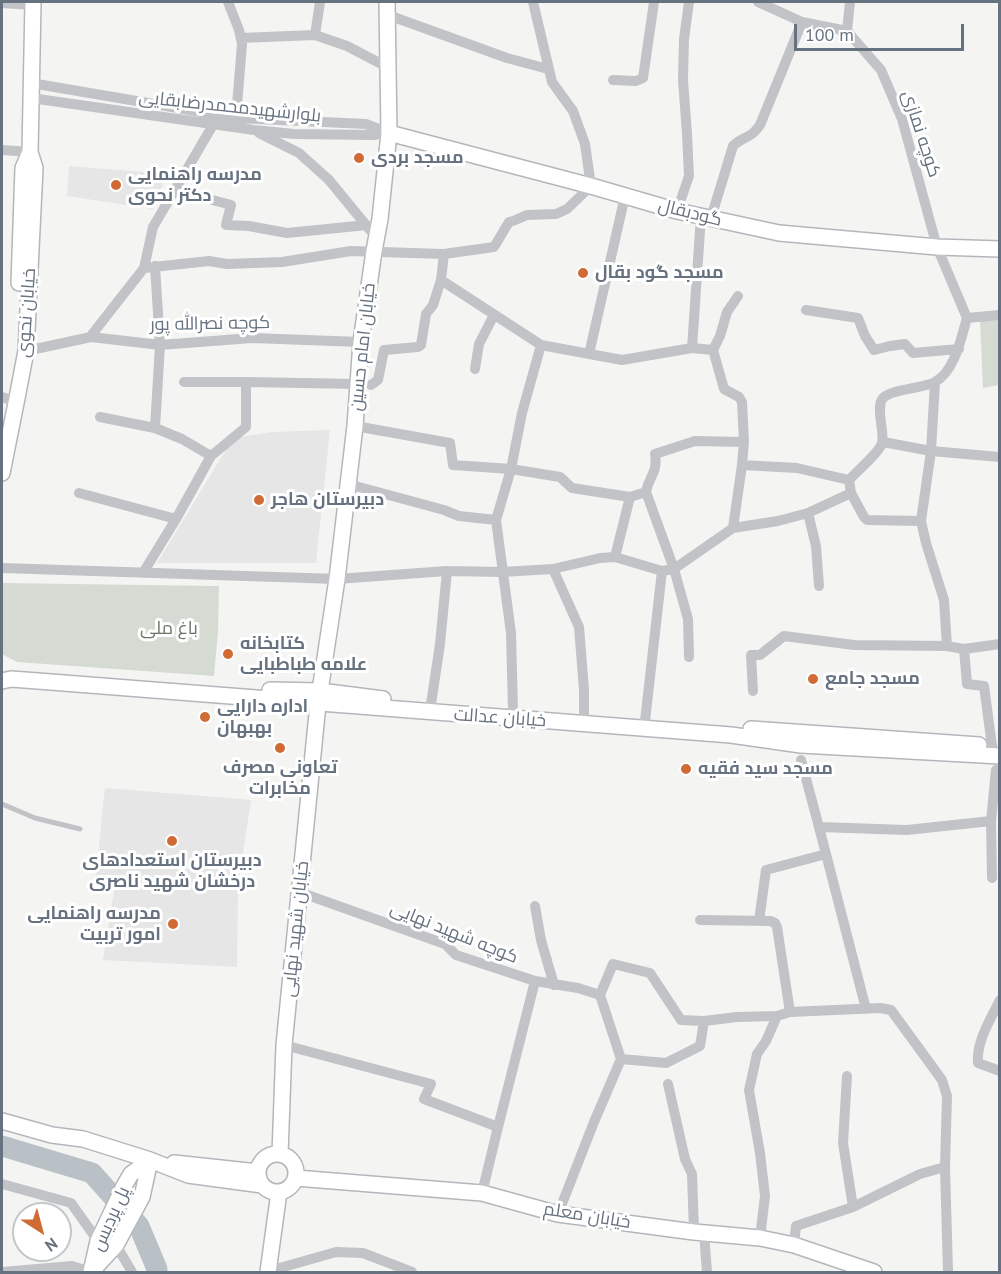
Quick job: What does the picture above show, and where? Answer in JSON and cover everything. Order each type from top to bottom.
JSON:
[{"type":"main road","name":"خیابان نحوی","points":[[2,473],[26,351],[35,168],[30,152],[33,3]]},
{"type":"main road","name":"خیابان امام حسین","points":[[319,697],[337,579],[355,426],[364,385],[361,342],[388,133],[387,8]]},
{"type":"main road","name":"گودبقال","points":[[388,133],[677,211],[780,233],[937,247],[999,249]]},
{"type":"main road","name":"خیابان نحوی","points":[[2,430],[5,398],[15,366],[17,347],[23,168],[30,152]]},
{"type":"main road","name":"خیابان عدالت","points":[[2,668],[38,674],[731,735],[801,745],[997,754]]},
{"type":"main road","name":"خیابان عدالت","points":[[2,681],[11,679],[431,704],[645,721],[997,754]]},
{"type":"main road","name":"خیابان شهید نهایی","points":[[280,1154],[285,1045],[319,697]]},
{"type":"main road","points":[[2,1115],[24,1127]]},
{"type":"main road","points":[[2,1121],[52,1135],[83,1139],[150,1160],[188,1175],[260,1178]]},
{"type":"main road","points":[[280,1154],[288,1157],[295,1166],[296,1178],[288,1189],[272,1192],[260,1178],[260,1164],[272,1155],[280,1154]]},
{"type":"main road","name":"پل پردیس","points":[[91,1272],[99,1237],[124,1186],[131,1174],[150,1160]]},
{"type":"main road","name":"پل پردیس","points":[[91,1272],[118,1242],[141,1197],[150,1160]]},
{"type":"main road","name":"خیابان معلم","points":[[296,1178],[482,1193],[558,1214],[760,1238],[794,1245],[874,1272]]},
{"type":"main road","points":[[269,1272],[279,1192]]},
{"type":"street","points":[[228,2],[242,44],[236,118]]},
{"type":"street","points":[[315,35],[321,2]]},
{"type":"street","points":[[90,337],[149,267],[209,261],[227,264],[282,262],[375,245],[444,254],[494,247],[509,222],[527,215],[556,214],[567,209],[591,186],[585,144],[573,111],[552,82],[533,2]]},
{"type":"street","points":[[613,80],[636,81],[643,78],[654,2]]},
{"type":"street","points":[[677,211],[689,176],[682,81],[689,2]]},
{"type":"street","points":[[758,2],[802,22],[847,31],[850,2]]},
{"type":"street","points":[[2,3],[33,3]]},
{"type":"street","points":[[387,8],[507,58],[548,69]]},
{"type":"street","points":[[692,348],[706,217],[733,146],[755,133],[760,125],[802,22]]},
{"type":"street","name":"کوچه نمازی","points":[[847,31],[881,70],[902,119],[937,247],[967,318]]},
{"type":"street","points":[[241,38],[315,35],[347,46],[389,68]]},
{"type":"street","name":"بلوارشهیدمحمدرضابقایی","points":[[31,90],[236,118],[366,123],[388,133]]},
{"type":"street","name":"بلوارشهیدمحمدرضابقایی","points":[[31,90],[213,125],[254,130],[305,134],[374,135],[388,133]]},
{"type":"street","points":[[155,428],[160,345],[149,267],[153,227],[213,125]]},
{"type":"street","points":[[254,130],[298,153],[329,180],[367,225],[375,245]]},
{"type":"street","points":[[2,150],[30,152]]},
{"type":"street","points":[[176,190],[231,205],[226,225],[249,226],[287,233],[367,225]]},
{"type":"street","points":[[589,354],[625,196]]},
{"type":"street","points":[[184,382],[364,385],[378,380],[384,350],[422,345],[426,314],[433,305],[441,280],[444,254]]},
{"type":"street","points":[[441,280],[541,345],[622,360],[692,348],[713,350]]},
{"type":"street","points":[[733,528],[744,442],[742,402],[739,397],[724,389],[713,350],[728,312],[738,296]]},
{"type":"street","points":[[806,310],[858,318],[874,350],[904,344],[912,353],[959,349]]},
{"type":"street","points":[[475,369],[479,344],[494,315]]},
{"type":"street","points":[[921,521],[867,520],[851,493],[849,480],[862,465],[876,455],[883,442],[880,402],[884,396],[935,382],[946,372],[959,349],[967,318],[999,315]]},
{"type":"street","name":"کوچه نصرالله پور","points":[[26,351],[90,337],[160,345],[252,338],[361,342]]},
{"type":"street","points":[[513,711],[511,633],[495,520],[511,469],[522,413],[541,345]]},
{"type":"street","points":[[143,573],[176,519],[210,456],[246,427],[246,382]]},
{"type":"street","points":[[935,382],[931,451],[921,521],[944,600],[947,646]]},
{"type":"street","points":[[100,417],[155,428],[182,439],[210,456]]},
{"type":"street","points":[[355,426],[450,443],[453,465],[511,469],[560,477],[572,488],[630,497],[646,492]]},
{"type":"street","points":[[689,657],[688,619],[674,569],[646,492],[656,467],[655,454],[695,441],[744,442]]},
{"type":"street","points":[[883,442],[931,451],[999,457]]},
{"type":"street","points":[[742,465],[797,468],[849,480]]},
{"type":"street","points":[[348,484],[459,516],[495,520]]},
{"type":"street","points":[[79,493],[176,519]]},
{"type":"street","points":[[2,568],[337,579],[447,571],[502,572],[553,569],[600,558],[615,557],[662,571],[674,569],[733,528],[808,513],[851,493]]},
{"type":"street","points":[[615,557],[630,497]]},
{"type":"street","points":[[808,513],[816,546],[819,586]]},
{"type":"street","points":[[553,569],[579,627],[584,717]]},
{"type":"street","points":[[431,704],[447,571]]},
{"type":"street","points":[[645,721],[662,571]]},
{"type":"street","points":[[753,691],[751,655],[760,655],[784,636],[854,645],[947,646],[964,649],[999,644]]},
{"type":"street","points":[[964,649],[967,684],[984,686],[997,754],[991,821],[992,878]]},
{"type":"street","points":[[801,760],[866,1009]]},
{"type":"street","points":[[819,828],[907,830],[991,821]]},
{"type":"street","points":[[759,921],[766,870],[826,854]]},
{"type":"street","name":"کوچه شهید نهایی","points":[[299,892],[445,944],[456,955],[535,981],[578,988],[600,995]]},
{"type":"street","points":[[535,906],[541,940],[554,985]]},
{"type":"street","points":[[700,920],[775,923],[790,1012]]},
{"type":"street","points":[[558,1214],[621,1059],[600,995],[613,964],[650,973],[681,1020],[704,1021],[777,1016],[790,1012],[886,1008],[891,1010],[942,1080],[947,1096],[945,1167],[948,1272]]},
{"type":"street","points":[[482,1193],[535,981]]},
{"type":"street","points":[[999,1000],[981,1041],[977,1059],[981,1065],[999,1071]]},
{"type":"street","points":[[760,1238],[765,1196],[749,1090],[757,1054],[766,1041],[777,1016]]},
{"type":"street","points":[[621,1059],[666,1063],[700,1046],[704,1021]]},
{"type":"street","points":[[285,1045],[431,1084],[424,1099],[498,1128]]},
{"type":"street","points":[[847,1076],[843,1143],[853,1207]]},
{"type":"street","points":[[668,1084],[685,1160],[692,1174],[699,1232],[707,1272]]},
{"type":"street","points":[[794,1245],[796,1226],[853,1207],[920,1174],[945,1167]]},
{"type":"street","points":[[2,1184],[71,1203],[99,1237]]},
{"type":"street","points":[[118,1242],[132,1272]]},
{"type":"street","points":[[269,1272],[336,1252],[363,1253],[412,1272]]},
{"type":"street","points":[[2,1272],[72,1266],[91,1272]]},
{"type":"lane","points":[[2,804],[35,818],[80,829]]},
{"type":"shaded area","name":"مدرسه راهنمایی دکتر نحوی","points":[[69,166],[167,174],[153,209],[67,196]]},
{"type":"shaded area","name":"دبیرستان هاجر","points":[[330,430],[316,563],[157,563],[233,438],[272,432]]},
{"type":"shaded area","name":"دبیرستان استعدادهای درخشان شهید ناصری","points":[[105,788],[251,800],[238,886],[95,883]]},
{"type":"shaded area","name":"مدرسه راهنمایی امور تربیت","points":[[115,885],[238,887],[237,967],[103,960]]},
{"type":"green space","points":[[999,320],[999,385],[983,388],[980,321]]},
{"type":"green space","name":"باغ ملی","points":[[2,583],[219,586],[214,676],[17,662],[2,654]]},
{"type":"waterway","points":[[2,1146],[92,1173],[139,1226],[157,1272]]},
{"type":"place","name":"مسجد بردی","points":[[359,158]]},
{"type":"place","name":"مدرسه راهنمایی دکتر نحوی","points":[[116,185]]},
{"type":"place","name":"مسجد گود بقال","points":[[583,273]]},
{"type":"place","name":"دبیرستان هاجر","points":[[259,500]]},
{"type":"place","name":"کتابخانه علامه طباطبایی","points":[[228,654]]},
{"type":"place","name":"مسجد جامع","points":[[813,679]]},
{"type":"place","name":"اداره دارایی بهبهان","points":[[205,717]]},
{"type":"place","name":"تعاونی مصرف مخابرات","points":[[280,748]]},
{"type":"place","name":"مسجد سید فقیه","points":[[686,769]]},
{"type":"place","name":"دبیرستان استعدادهای درخشان شهید ناصری","points":[[172,841]]},
{"type":"place","name":"مدرسه راهنمایی امور تربیت","points":[[173,924]]}]
